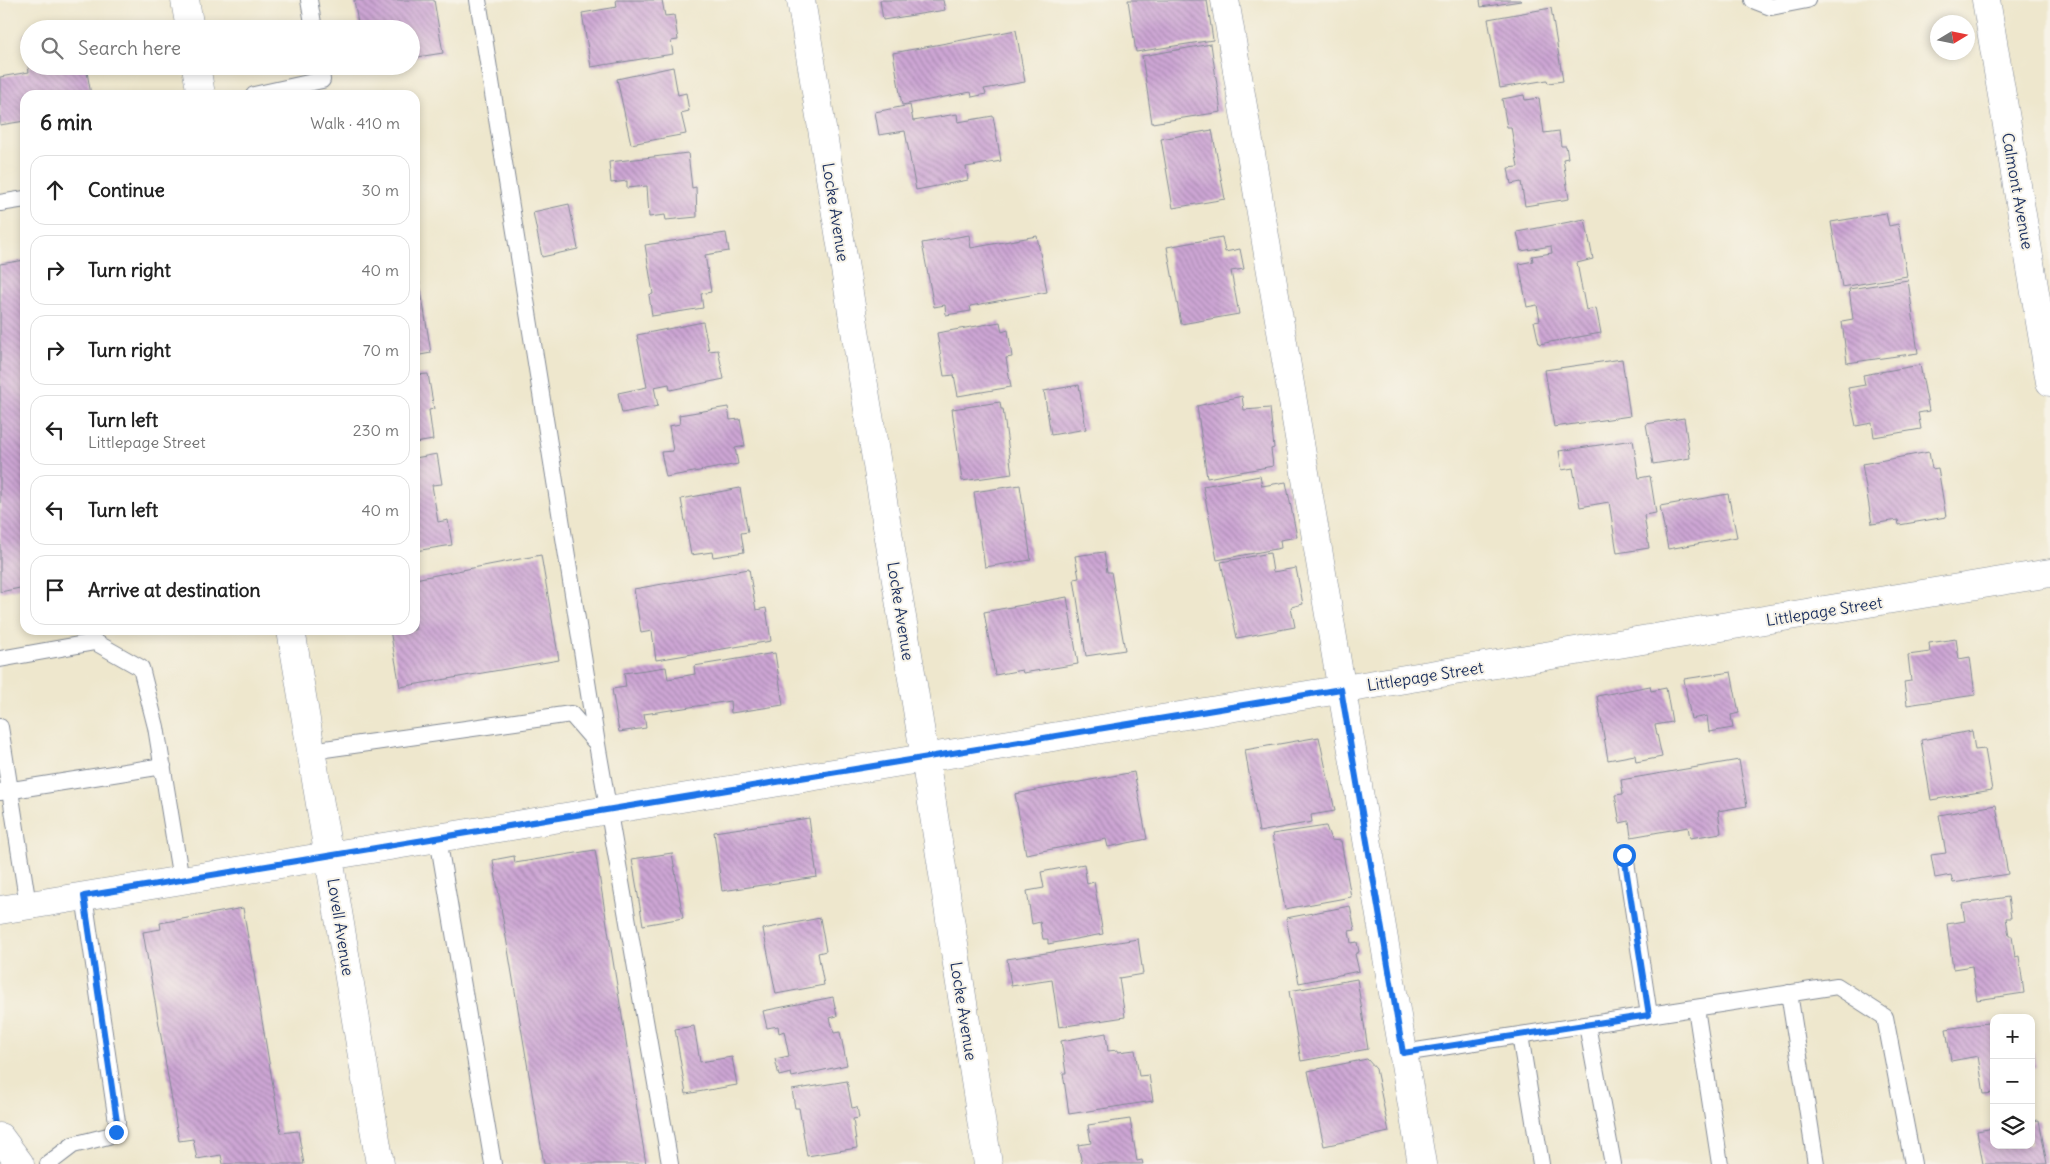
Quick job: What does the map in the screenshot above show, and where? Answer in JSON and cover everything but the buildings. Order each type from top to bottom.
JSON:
[{"type":"street","points":[[185,0],[188,20]]},
{"type":"street","name":"Locke Avenue","points":[[801,0],[925,758],[988,1164]]},
{"type":"street","points":[[1225,0],[1422,1164]]},
{"type":"street","name":"Calmont Avenue","points":[[1986,0],[2050,382]]},
{"type":"street","points":[[198,75],[200,90]]},
{"type":"street","name":"Littlepage Street","points":[[0,910],[2050,574]]},
{"type":"street","name":"Lovell Avenue","points":[[292,635],[380,1164]]},
{"type":"street","points":[[0,1137],[20,1164]]},
{"type":"lane","points":[[309,0],[312,20]]},
{"type":"lane","points":[[478,0],[597,744],[670,1164]]},
{"type":"lane","points":[[1753,0],[1770,7],[1807,0]]},
{"type":"lane","points":[[277,90],[322,80],[321,75]]},
{"type":"lane","points":[[0,203],[20,200]]},
{"type":"lane","points":[[0,659],[96,642],[141,668],[156,727],[182,880]]},
{"type":"lane","points":[[311,751],[571,714],[597,744]]},
{"type":"lane","points":[[0,728],[5,791],[28,905]]},
{"type":"lane","points":[[5,791],[163,766]]},
{"type":"lane","points":[[438,838],[493,1164]]},
{"type":"lane","points":[[1624,855],[1649,1015]]},
{"type":"lane","points":[[48,1164],[73,1144],[108,1136],[116,1132],[117,1122],[84,896]]},
{"type":"lane","points":[[1403,1053],[1837,986],[1885,1017],[1913,1164]]},
{"type":"lane","points":[[1789,993],[1816,1164]]},
{"type":"lane","points":[[1696,1008],[1720,1164]]},
{"type":"lane","points":[[1587,1025],[1613,1164]]},
{"type":"lane","points":[[1520,1035],[1541,1164]]},
{"type":"route","points":[[116,1132],[117,1122],[84,896],[1341,689],[1403,1053],[1649,1015],[1624,855]]}]
